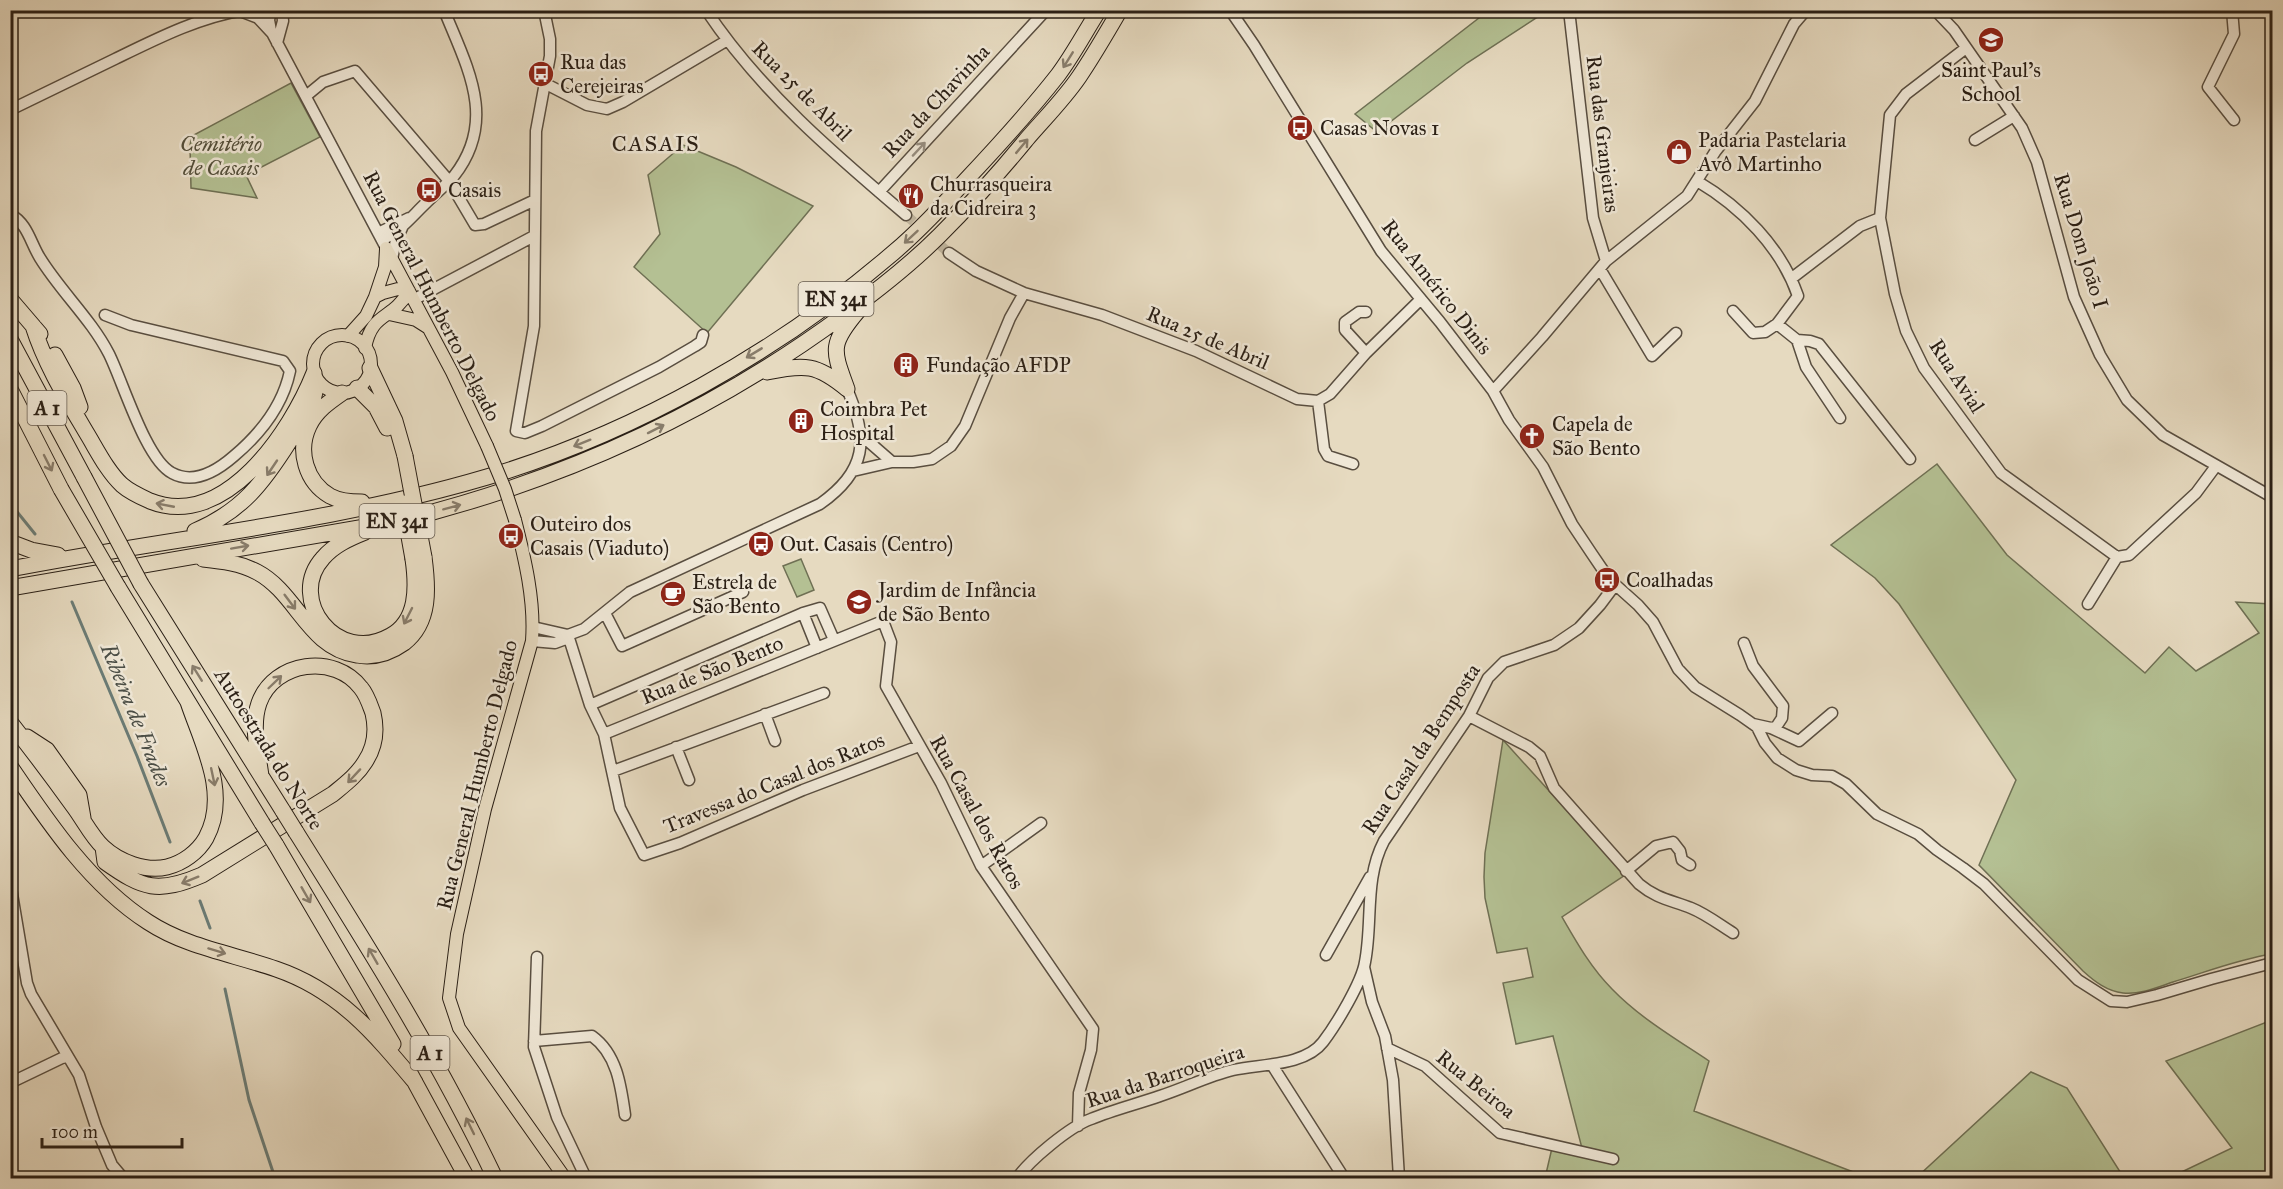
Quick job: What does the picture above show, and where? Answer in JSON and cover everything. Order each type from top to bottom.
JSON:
[{"type":"highway","name":"EN 341","points":[[10,568],[327,514],[389,501],[489,477],[559,453],[628,424],[707,382],[769,344],[827,306],[896,251],[927,222],[996,149],[1060,74],[1099,10]]},
{"type":"highway","name":"EN 341","points":[[10,588],[394,522],[497,493],[603,454],[680,417],[758,373],[817,335],[872,294],[940,236],[1009,162],[1078,78],[1120,10]]},
{"type":"highway","points":[[847,389],[835,356],[837,341],[841,332],[872,294]]},
{"type":"highway","points":[[10,299],[51,347],[73,388],[94,446],[109,469],[123,486],[159,505],[177,507],[216,497],[251,471],[267,454],[286,427],[316,377]]},
{"type":"highway","name":"Autoestrada do Norte","points":[[10,339],[141,584],[358,931],[468,1120],[495,1179]]},
{"type":"highway","points":[[758,373],[790,367],[813,367],[830,375],[847,389]]},
{"type":"highway","points":[[183,557],[220,560],[257,572],[285,595],[310,628],[328,645],[345,654],[381,655],[396,649],[407,640],[418,627],[425,612],[427,594],[418,558],[395,421],[370,368]]},
{"type":"highway","points":[[164,541],[213,523],[229,513],[258,487],[309,410],[316,377]]},
{"type":"highway","name":"Autoestrada do Norte","points":[[10,388],[61,489],[118,587],[276,845],[415,1082],[467,1179]]},
{"type":"highway","points":[[389,501],[360,502],[332,497],[312,480],[305,465],[303,450],[309,425],[326,404],[349,390],[370,400],[381,414],[400,458]]},
{"type":"highway","points":[[394,522],[351,538],[333,548],[321,560],[314,573],[311,589],[313,606],[319,620],[331,633],[348,643],[365,645],[381,641],[397,633],[406,622],[412,609],[418,558]]},
{"type":"highway","points":[[10,542],[31,550],[73,557]]},
{"type":"highway","points":[[10,597],[34,584]]},
{"type":"highway","points":[[103,847],[105,862],[136,883],[149,886],[165,888],[183,883],[222,863],[333,794],[353,778],[366,760],[374,743],[376,724],[362,688],[349,677],[335,670],[318,666],[302,666],[284,674],[271,684],[259,702],[256,720],[256,743],[261,776]]},
{"type":"highway","points":[[14,727],[103,847],[138,866],[162,868],[183,861],[202,845],[211,829],[216,809],[211,769],[188,702]]},
{"type":"highway","points":[[10,757],[22,766],[56,812],[60,836]]},
{"type":"highway","points":[[10,766],[60,836],[125,906],[148,923],[172,935],[277,969],[327,994],[348,1009],[374,1033],[415,1082]]},
{"type":"highway","points":[[10,784],[39,824],[60,836]]},
{"type":"main road","name":"Rua General Humberto Delgado","points":[[384,245],[452,372],[505,489],[523,552],[533,627],[532,641],[485,809],[457,934],[449,998],[459,1028],[565,1179]]},
{"type":"main road","points":[[348,336],[366,316],[375,297],[385,267],[384,245]]},
{"type":"main road","points":[[365,348],[372,325],[411,296],[398,289],[375,297]]},
{"type":"main road","points":[[389,314],[416,320],[428,327]]},
{"type":"main road","points":[[331,337],[355,338],[365,348],[369,354],[368,376],[349,390],[324,387],[316,377],[313,365],[317,348],[331,337]]},
{"type":"street","points":[[10,110],[140,47],[200,21],[244,10]]},
{"type":"street","points":[[271,10],[269,20],[275,38]]},
{"type":"street","points":[[275,38],[283,21],[282,10]]},
{"type":"street","points":[[384,245],[400,225],[412,217],[452,177],[471,147],[476,130],[476,97],[472,80],[444,10]]},
{"type":"street","points":[[544,10],[550,39],[550,56],[536,131],[534,326],[517,432],[525,433],[542,426],[658,367],[701,342],[703,335]]},
{"type":"street","name":"Rua 25 de Abril","points":[[706,10],[753,74],[798,120],[906,215]]},
{"type":"street","name":"Rua da Chavinha","points":[[879,192],[1046,10]]},
{"type":"street","name":"Rua Américo Dinis","points":[[1230,10],[1254,45],[1381,252],[1493,391],[1509,420],[1543,467],[1572,524],[1615,585],[1653,622],[1678,669],[1695,687],[1753,724]]},
{"type":"street","name":"Rua das Granjeiras","points":[[1569,10],[1593,218],[1603,265],[1652,356],[1676,333]]},
{"type":"street","points":[[1493,391],[1603,265],[1687,196],[1715,152],[1755,101],[1794,24],[1806,10]]},
{"type":"street","name":"Rua Dom João I","points":[[1935,10],[1954,30],[2022,128],[2037,162],[2074,297],[2100,356],[2127,400],[2163,435],[2272,497]]},
{"type":"street","points":[[2232,10],[2234,34],[2208,87],[2234,120]]},
{"type":"street","name":"Rua General Humberto Delgado","points":[[240,11],[258,18],[275,38],[384,245]]},
{"type":"street","points":[[546,84],[587,105],[607,109],[623,102],[726,40]]},
{"type":"street","name":"Rua Avial","points":[[1966,48],[1906,94],[1890,115],[1880,218],[1895,294],[1906,331],[1924,368],[2001,473],[2117,557]]},
{"type":"street","points":[[306,96],[323,82],[355,71],[452,177],[475,225],[484,224],[535,200]]},
{"type":"street","points":[[1975,140],[2014,116]]},
{"type":"street","points":[[1697,181],[1721,195],[1769,243],[1791,278],[1798,296],[1777,324],[1765,332],[1753,333],[1733,311]]},
{"type":"street","points":[[10,214],[26,228],[39,256],[94,330],[109,354],[154,456],[172,473],[194,478],[220,468],[246,446],[274,411],[288,381],[290,371],[283,361],[131,325],[105,315]]},
{"type":"street","points":[[369,216],[400,225]]},
{"type":"street","points":[[1791,278],[1860,226],[1880,218]]},
{"type":"street","points":[[384,245],[396,240],[400,225]]},
{"type":"street","points":[[411,296],[534,236]]},
{"type":"street","name":"Rua 25 de Abril","points":[[949,253],[976,272],[1024,293],[1102,315],[1196,351],[1297,399],[1318,401]]},
{"type":"street","points":[[853,471],[892,462],[932,459],[951,446],[965,426],[1024,293]]},
{"type":"street","points":[[1353,464],[1328,456],[1324,449],[1318,401],[1330,394],[1366,353],[1421,299]]},
{"type":"street","points":[[1366,312],[1359,312],[1345,322],[1345,330],[1366,353]]},
{"type":"street","points":[[1777,324],[1797,340],[1806,367],[1840,418]]},
{"type":"street","points":[[1797,340],[1819,344],[1910,459]]},
{"type":"street","points":[[532,641],[555,643],[584,629],[630,592],[820,504],[839,491],[853,471],[861,447],[857,411],[847,389]]},
{"type":"street","points":[[861,435],[892,462]]},
{"type":"street","points":[[873,466],[878,459],[876,449]]},
{"type":"street","points":[[2088,604],[2117,557],[2129,555],[2196,493],[2216,466]]},
{"type":"street","name":"Rua Casal da Bemposta","points":[[1365,965],[1375,858],[1384,841],[1469,716],[1488,678],[1504,662],[1554,645],[1579,628],[1615,585]]},
{"type":"street","points":[[605,613],[622,646],[743,592]]},
{"type":"street","points":[[590,705],[819,608],[834,640]]},
{"type":"street","points":[[803,613],[817,648]]},
{"type":"street","name":"Rua Casal dos Ratos","points":[[834,640],[883,621],[891,642],[886,686],[941,783],[981,866],[1093,1029],[1091,1050],[1079,1093],[1078,1126]]},
{"type":"street","points":[[533,627],[568,635]]},
{"type":"street","points":[[568,635],[590,705],[604,734],[613,771],[824,693]]},
{"type":"street","name":"Rua de São Bento","points":[[604,734],[834,640]]},
{"type":"street","points":[[1744,643],[1753,666],[1783,706],[1782,718],[1776,727],[1771,728]]},
{"type":"street","points":[[1753,724],[1771,728],[1790,739],[1799,741],[1832,713]]},
{"type":"street","points":[[765,714],[776,741]]},
{"type":"street","points":[[1469,716],[1529,747],[1540,756],[1554,788],[1626,871],[1651,893],[1692,909],[1733,933]]},
{"type":"street","points":[[1753,724],[1777,758],[1796,770],[1812,775],[1832,776],[1846,784],[1877,814],[1918,834],[1984,884],[2078,980],[2111,1001],[2127,1002],[2157,995],[2272,963]]},
{"type":"street","name":"Travessa do Casal dos Ratos","points":[[613,771],[620,808],[644,855],[680,843],[802,790],[919,746]]},
{"type":"street","points":[[676,747],[689,780]]},
{"type":"street","points":[[981,866],[1041,824]]},
{"type":"street","points":[[1626,871],[1656,846],[1673,842],[1680,851],[1682,860],[1690,865]]},
{"type":"street","points":[[1326,955],[1356,905],[1373,869]]},
{"type":"street","points":[[10,882],[27,983],[31,994],[79,1075],[96,1127],[112,1165],[123,1179]]},
{"type":"street","points":[[537,957],[534,1041],[540,1070],[557,1117],[586,1179]]},
{"type":"street","points":[[1365,965],[1372,1002],[1385,1036],[1393,1080],[1399,1179]]},
{"type":"street","name":"Rua da Barroqueira","points":[[1017,1179],[1024,1168],[1088,1119],[1233,1070],[1272,1065],[1307,1055],[1322,1044],[1358,983],[1365,965]]},
{"type":"street","points":[[534,1041],[592,1036],[602,1042],[612,1059],[620,1082],[625,1115]]},
{"type":"street","name":"Rua Beiroa","points":[[1387,1048],[1425,1066],[1500,1133],[1613,1159]]},
{"type":"street","points":[[10,1083],[67,1057]]},
{"type":"street","points":[[1272,1065],[1344,1179]]},
{"type":"street","points":[[10,1172],[11,1179]]},
{"type":"green space","points":[[1488,11],[1547,11],[1467,63],[1377,132],[1355,114]]},
{"type":"green space","name":"Cemitério de Casais","points":[[291,83],[320,137],[246,175],[257,198],[191,188],[190,145],[192,136]]},
{"type":"green space","points":[[683,145],[736,167],[813,206],[707,333],[634,267],[660,234],[648,175]]},
{"type":"green space","points":[[1937,464],[2007,555],[2145,673],[2169,647],[2196,671],[2259,633],[2236,602],[2272,604],[2272,954],[2235,962],[2142,992],[2123,993],[2112,990],[2083,971],[1979,865],[2016,780],[1899,604],[1875,578],[1831,545]]},
{"type":"green space","points":[[801,559],[814,590],[797,597],[783,566]]},
{"type":"green space","points":[[1503,740],[1625,875],[1562,917],[1591,964],[1623,1000],[1646,1019],[1709,1061],[1694,1111],[1869,1178],[1545,1178],[1552,1148],[1584,1156],[1553,1036],[1516,1044],[1503,983],[1533,977],[1527,948],[1497,953],[1485,898],[1485,853]]},
{"type":"green space","points":[[2272,1020],[2272,1178],[2169,1178],[2232,1148],[2166,1061]]},
{"type":"green space","points":[[2031,1072],[2067,1088],[2124,1178],[1916,1178]]},
{"type":"waterway","name":"Ribeira de Frades","points":[[10,503],[35,534]]},
{"type":"waterway","name":"Ribeira de Frades","points":[[72,602],[137,756],[170,842]]},
{"type":"waterway","name":"Ribeira de Frades","points":[[200,901],[210,928]]},
{"type":"waterway","name":"Ribeira de Frades","points":[[225,989],[249,1100],[275,1178]]},
{"type":"tunnel","points":[[906,215],[949,253]]},
{"type":"place","name":"Saint Paul's School","points":[[1991,40]]},
{"type":"place","name":"Rua das Cerejeiras","points":[[541,74]]},
{"type":"place","name":"Casas Novas 1","points":[[1300,128]]},
{"type":"place","name":"Padaria Pastelaria Avô Martinho","points":[[1679,152]]},
{"type":"place","name":"Casais","points":[[429,190]]},
{"type":"place","name":"Churrasqueira da Cidreira 3","points":[[911,196]]},
{"type":"place","name":"Fundação AFDP","points":[[906,365]]},
{"type":"place","name":"Coimbra Pet Hospital","points":[[801,421]]},
{"type":"place","name":"Capela de São Bento","points":[[1532,436]]},
{"type":"place","name":"Outeiro dos Casais (Viaduto)","points":[[511,536]]},
{"type":"place","name":"Out. Casais (Centro)","points":[[761,544]]},
{"type":"place","name":"Coalhadas","points":[[1607,580]]},
{"type":"place","name":"Estrela de São Bento","points":[[673,594]]},
{"type":"place","name":"Jardim de Infância de São Bento","points":[[859,602]]},
{"type":"district","name":"CASAIS","points":[[656,143]]}]
